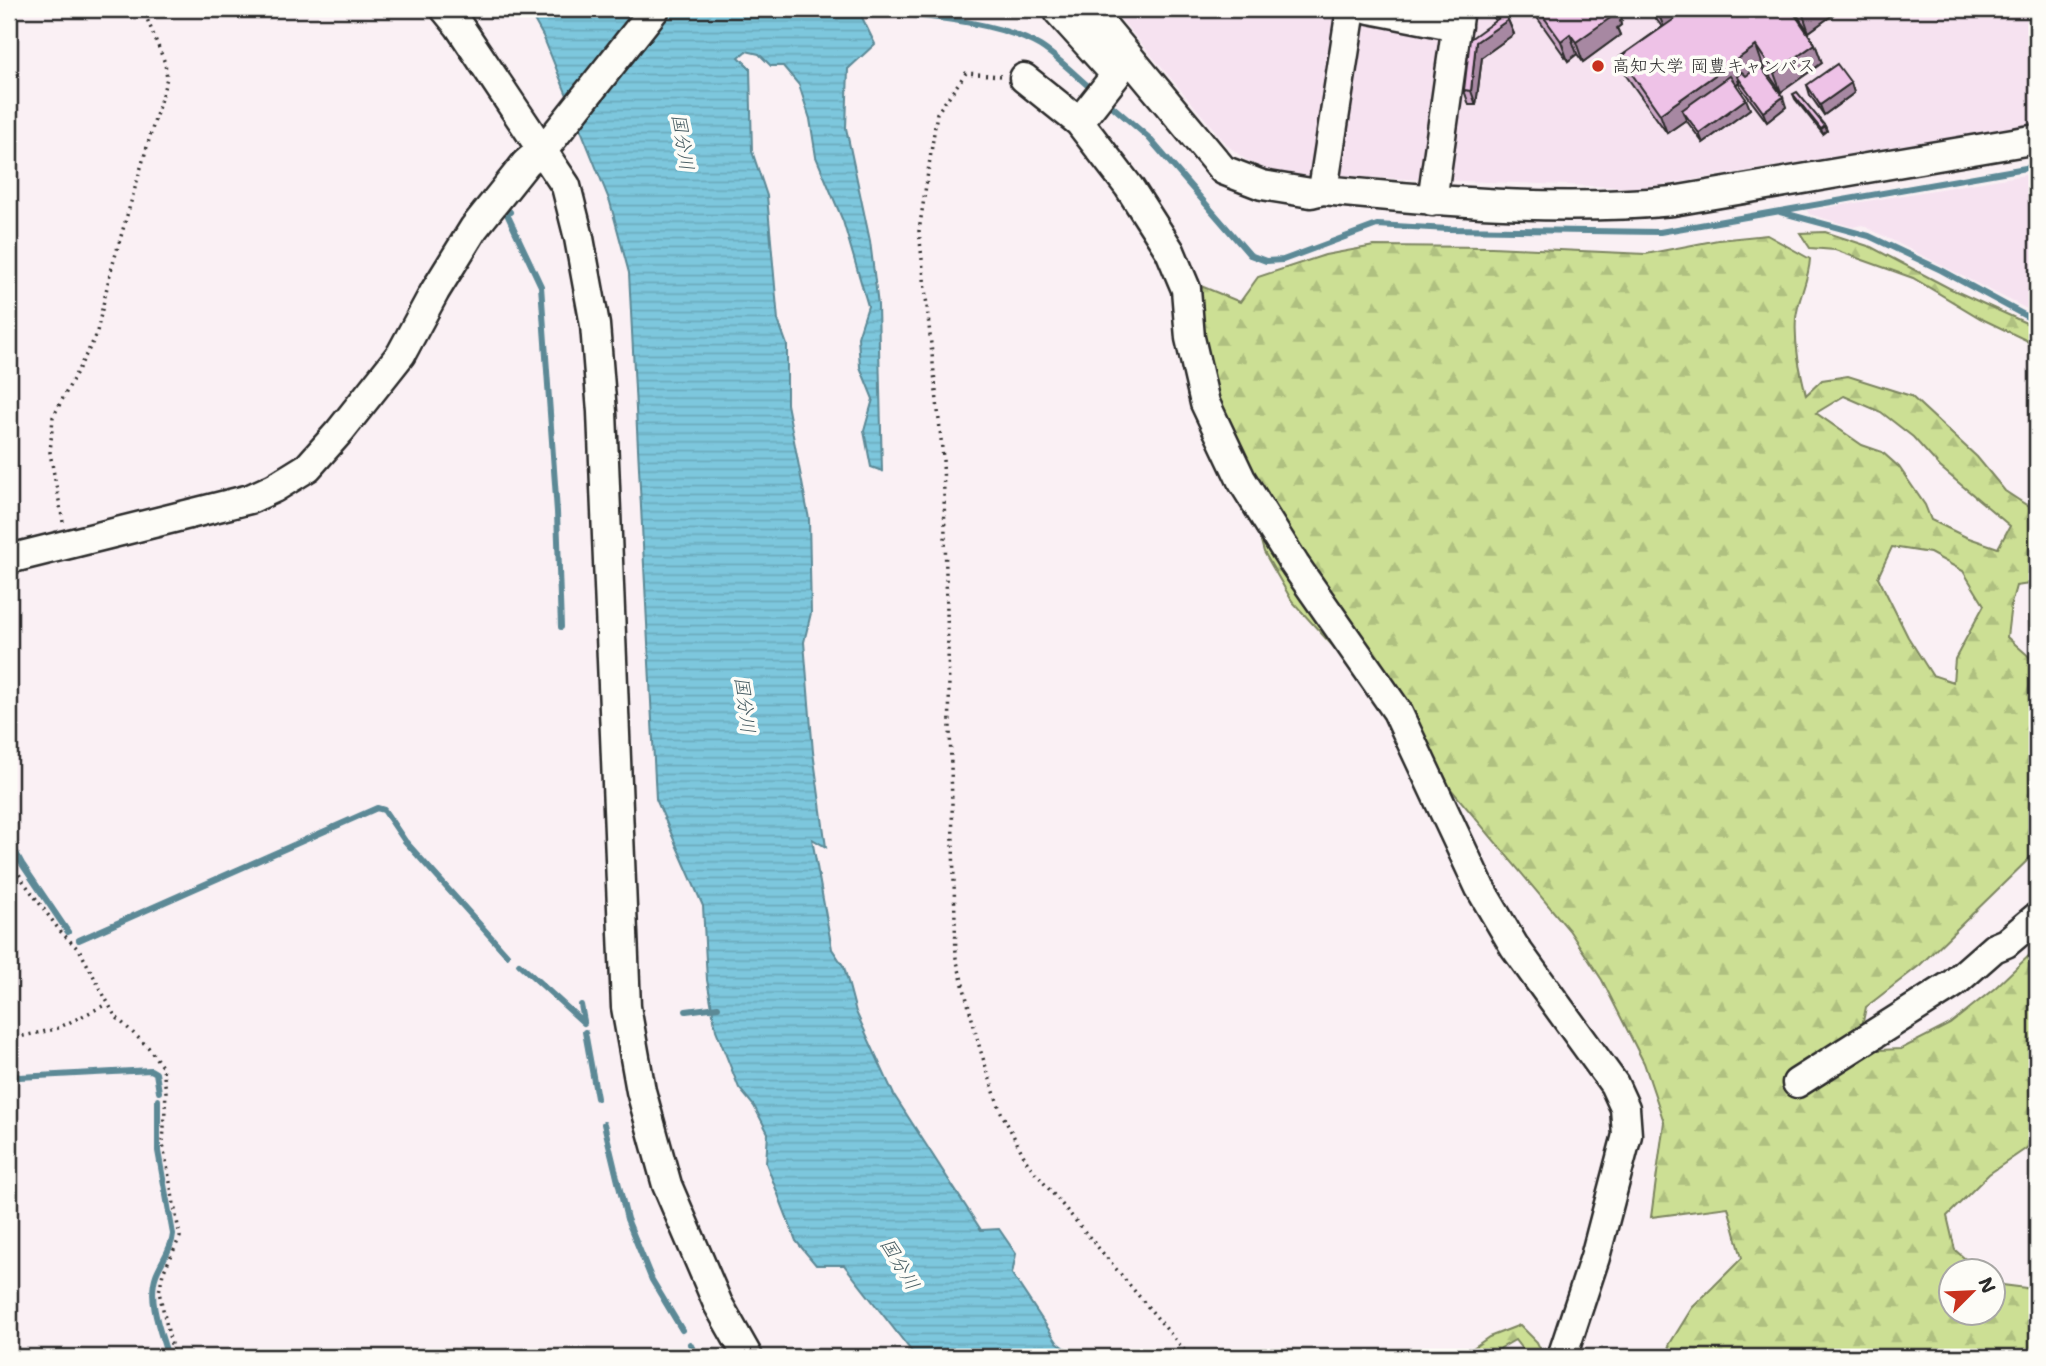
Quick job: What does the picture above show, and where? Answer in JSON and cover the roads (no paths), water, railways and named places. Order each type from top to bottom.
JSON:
[{"type":"street","points":[[445,9],[544,147],[566,186],[579,238],[595,325],[602,412],[626,1007],[641,1091],[667,1185],[718,1304],[748,1357]]},
{"type":"street","points":[[9,559],[250,499],[308,467],[391,368],[462,245],[526,163],[544,147],[655,9]]},
{"type":"street","points":[[1062,9],[1059,12],[1116,75],[1084,116]]},
{"type":"street","points":[[1089,9],[1223,170],[1262,185],[1311,193],[1323,190],[1432,201],[1620,206],[1673,201],[2037,139]]},
{"type":"street","points":[[1323,190],[1351,9]]},
{"type":"street","points":[[1370,9],[1458,17],[1432,201]]},
{"type":"street","points":[[1024,78],[1084,116],[1171,251],[1186,289],[1190,338],[1205,403],[1241,479],[1295,565],[1397,710],[1480,888],[1514,946],[1614,1084],[1625,1108],[1627,1135],[1595,1257],[1562,1357]]},
{"type":"street","points":[[1797,1083],[1954,984],[1994,948],[2006,943],[2037,917]]},
{"type":"water","name":"国分川","points":[[528,9],[858,9],[875,44],[848,69],[846,128],[870,241],[878,305],[882,471],[871,467],[864,431],[873,399],[860,367],[858,337],[868,306],[843,221],[816,157],[810,119],[799,85],[783,66],[771,66],[759,54],[746,51],[739,57],[750,68],[752,151],[767,196],[778,320],[787,345],[787,404],[809,519],[811,613],[804,642],[813,752],[826,847],[812,839],[832,949],[844,967],[856,1012],[894,1095],[981,1230],[999,1229],[1016,1254],[1012,1274],[1057,1342],[1077,1357],[916,1357],[844,1265],[816,1265],[796,1241],[766,1163],[768,1133],[754,1106],[739,1088],[716,1030],[707,980],[703,906],[656,799],[629,273],[610,202],[543,36]]},
{"type":"waterway","points":[[856,9],[951,20],[999,29],[1040,46],[1094,91]]},
{"type":"waterway","points":[[1105,100],[1148,137],[1250,255],[1266,261],[1283,260],[1377,225],[1448,229],[1660,232],[2037,166]]},
{"type":"waterway","points":[[510,212],[507,214],[541,286],[557,512],[561,627]]},
{"type":"waterway","points":[[1780,212],[1869,236],[1941,270],[2037,322]]},
{"type":"waterway","points":[[79,940],[377,808],[384,810],[405,841],[507,955]]},
{"type":"waterway","points":[[9,840],[68,932]]},
{"type":"waterway","points":[[519,964],[584,1023]]},
{"type":"waterway","points":[[581,1005],[584,1021]]},
{"type":"waterway","points":[[686,1011],[718,1007]]},
{"type":"waterway","points":[[585,1032],[597,1098]]},
{"type":"waterway","points":[[9,1071],[19,1077],[151,1070],[156,1073],[159,1092]]},
{"type":"waterway","points":[[158,1100],[158,1151],[173,1234],[171,1245],[156,1275],[153,1295],[168,1357]]},
{"type":"waterway","points":[[604,1124],[627,1219],[652,1280],[682,1330]]},
{"type":"waterway","points":[[690,1344],[697,1357]]},
{"type":"place","name":"高知大学 岡豊キャンパス","points":[[1598,66]]}]
